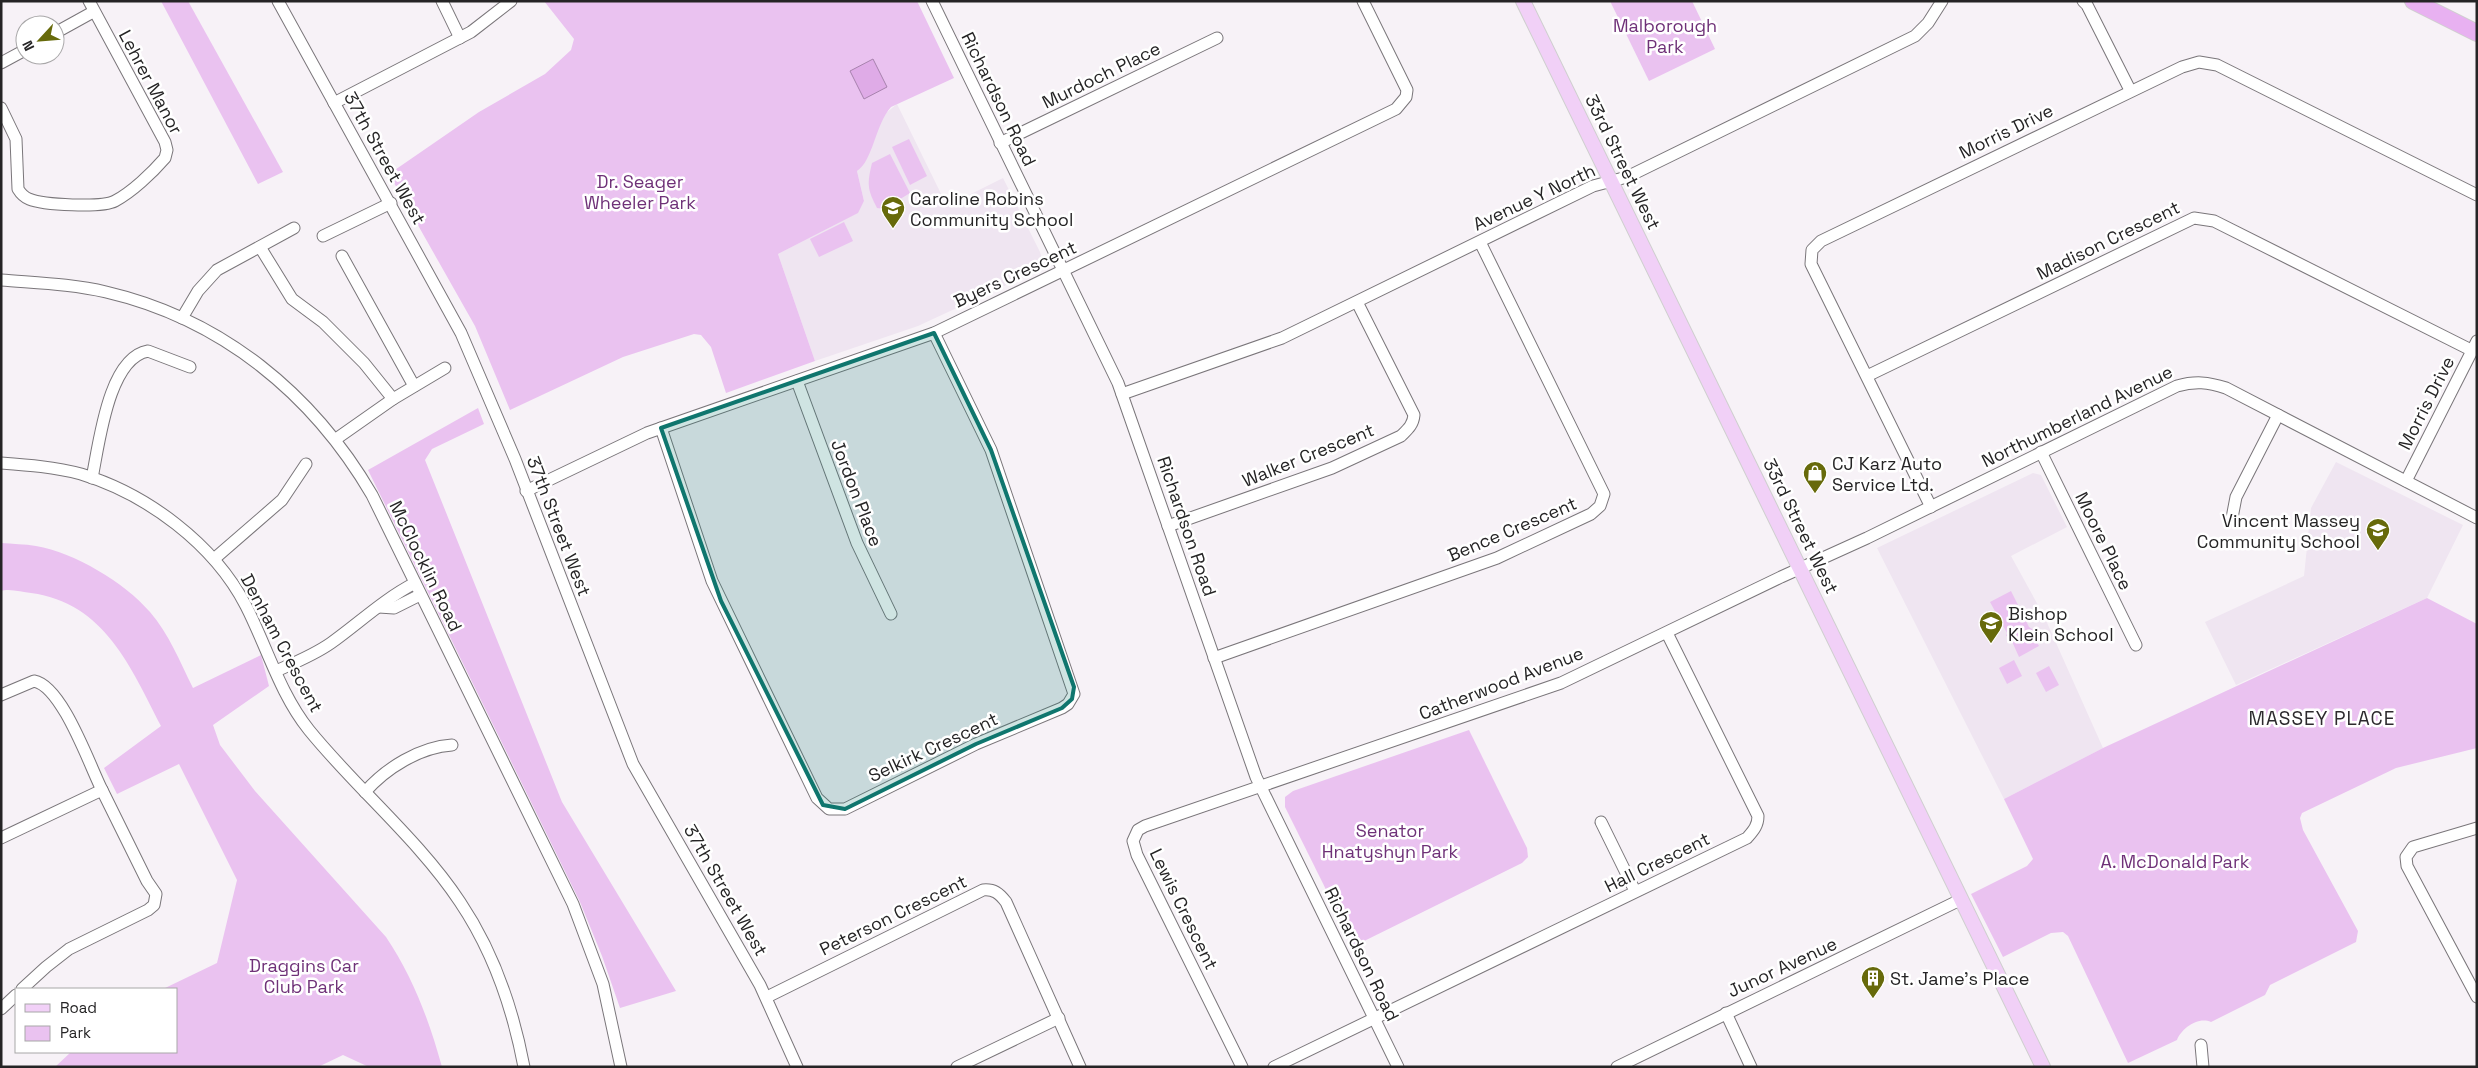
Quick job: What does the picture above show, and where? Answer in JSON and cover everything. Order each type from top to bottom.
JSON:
[{"type":"highway","points":[[2413,1],[2477,33]]},
{"type":"main road","name":"33rd Street West","points":[[1523,1],[2043,1067]]},
{"type":"street","name":"37th Street West","points":[[278,1],[461,333],[526,491],[633,764],[767,997],[797,1067]]},
{"type":"street","points":[[442,1],[460,38]]},
{"type":"street","points":[[334,103],[481,26],[512,1]]},
{"type":"street","name":"Byers Crescent","points":[[526,491],[638,436],[934,332],[1396,109],[1406,97],[1406,90],[1363,1]]},
{"type":"street","name":"Avenue Y North","points":[[1122,394],[1271,343],[1593,186],[1627,177],[1915,36],[1928,23],[1942,1]]},
{"type":"street","points":[[2083,1],[2087,5],[2130,90]]},
{"type":"street","name":"Richardson Road","points":[[936,3],[1000,143],[1122,394],[1214,658],[1262,788],[1398,1067]]},
{"type":"street","points":[[65,26],[91,7]]},
{"type":"street","name":"Lehrer Manor","points":[[1,108],[16,139],[18,189],[27,198],[87,205],[106,204],[120,198],[159,164],[167,150],[165,142],[91,7]]},
{"type":"street","name":"Murdoch Place","points":[[1000,143],[1217,38]]},
{"type":"street","points":[[1,63],[15,55]]},
{"type":"street","name":"Morris Drive","points":[[1930,507],[1811,264],[1812,250],[1816,245],[2130,90],[2182,67],[2199,62],[2217,65],[2477,195]]},
{"type":"street","points":[[323,236],[391,204]]},
{"type":"street","name":"Madison Crescent","points":[[1867,376],[2194,218],[2214,221],[2474,346]]},
{"type":"street","points":[[182,318],[198,292],[217,270],[294,228]]},
{"type":"street","name":"Bence Crescent","points":[[1214,658],[1497,558],[1591,514],[1600,506],[1604,494],[1480,242]]},
{"type":"street","points":[[260,247],[292,299],[330,328],[364,363],[393,399]]},
{"type":"street","points":[[342,256],[414,386]]},
{"type":"street","name":"McClocklin Road","points":[[1,280],[66,285],[104,292],[142,302],[182,318],[228,343],[270,372],[305,404],[336,439],[372,495],[582,926],[603,984],[621,1067]]},
{"type":"street","name":"Walker Crescent","points":[[1168,526],[1332,468],[1401,436],[1409,428],[1414,416],[1356,302]]},
{"type":"street","name":"Selkirk Crescent","points":[[661,428],[721,601],[817,798],[830,809],[845,809],[976,744],[1062,708],[1068,704],[1074,694],[991,450],[934,332]]},
{"type":"street","name":"Morris Drive","points":[[2406,481],[2474,346]]},
{"type":"street","points":[[92,478],[107,404],[130,360],[142,352],[148,351],[190,367]]},
{"type":"street","points":[[336,439],[393,399],[445,368]]},
{"type":"street","name":"Jordon Place","points":[[797,381],[857,543],[891,614]]},
{"type":"street","name":"Northumberland Avenue","points":[[1801,568],[2177,386],[2192,382],[2215,384],[2226,388],[2477,518]]},
{"type":"street","points":[[2232,518],[2236,497],[2278,415]]},
{"type":"street","name":"Moore Place","points":[[2042,452],[2136,645]]},
{"type":"street","name":"Denham Crescent","points":[[1,463],[54,468],[92,478],[161,514],[214,559],[228,576],[247,607],[276,672],[302,721],[446,882],[471,919],[493,961],[501,982],[524,1067]]},
{"type":"street","points":[[214,559],[282,500],[306,464]]},
{"type":"street","name":"Catherwood Avenue","points":[[1262,788],[1549,688],[1801,568]]},
{"type":"street","points":[[276,672],[329,644],[379,607],[390,596],[415,583]]},
{"type":"street","points":[[379,607],[394,608],[420,595]]},
{"type":"street","name":"Hall Crescent","points":[[1374,1018],[1747,838],[1758,824],[1758,816],[1667,633]]},
{"type":"street","points":[[1,695],[34,681],[48,687],[60,701],[147,881],[156,894],[156,899],[148,910],[69,949],[23,988]]},
{"type":"street","points":[[365,792],[382,776],[416,754],[428,749],[452,745]]},
{"type":"street","name":"Lewis Crescent","points":[[1242,1067],[1136,855],[1133,841],[1138,830],[1145,826],[1262,788]]},
{"type":"street","points":[[1,838],[102,790]]},
{"type":"street","points":[[1601,822],[1635,891]]},
{"type":"street","points":[[2477,828],[2413,847],[2406,858],[2407,866],[2477,997]]},
{"type":"street","name":"Peterson Crescent","points":[[767,997],[983,890],[992,890],[996,891],[1006,902],[1080,1067]]},
{"type":"street","name":"Junor Avenue","points":[[1617,1067],[1962,899]]},
{"type":"street","points":[[1,1009],[15,996]]},
{"type":"street","points":[[1726,1013],[1751,1067]]},
{"type":"street","points":[[958,1067],[1059,1018]]},
{"type":"street","points":[[1274,1067],[1374,1018]]},
{"type":"street","points":[[2201,1045],[2203,1067]]},
{"type":"highlighted area","points":[[934,333],[991,450],[1074,687],[1072,699],[1062,708],[976,744],[845,809],[823,805],[721,601],[661,428]]},
{"type":"shaded area","points":[[873,59],[887,87],[864,99],[850,71]]},
{"type":"shaded area","name":"Caroline Robins Community School","points":[[897,104],[947,206],[1003,178],[1040,252],[1043,263],[1034,272],[918,326],[815,361],[778,254],[857,213],[864,201],[857,171],[886,113]]},
{"type":"shaded area","name":"Vincent Massey Community School","points":[[2336,462],[2463,525],[2427,598],[2236,685],[2205,622],[2304,576],[2311,508]]},
{"type":"shaded area","name":"Bishop Klein School","points":[[2033,473],[2041,475],[2067,527],[2011,556],[2044,616],[2103,748],[2004,799],[1877,548]]},
{"type":"green space","points":[[161,1],[188,1],[283,172],[258,184]]},
{"type":"green space","name":"Dr. Seager Wheeler Park","points":[[544,1],[917,1],[954,78],[891,107],[881,123],[867,159],[857,171],[864,201],[858,213],[778,254],[815,361],[726,393],[711,347],[701,335],[694,334],[623,357],[510,410],[475,326],[389,174],[479,112],[545,74],[571,50],[574,39]]},
{"type":"green space","name":"Malborough Park","points":[[1610,1],[1692,1],[1715,49],[1649,81]]},
{"type":"green space","points":[[909,139],[927,176],[910,185],[892,147]]},
{"type":"green space","points":[[890,154],[910,193],[884,209],[877,208],[871,196],[869,186],[872,163]]},
{"type":"green space","points":[[844,222],[853,241],[819,257],[810,239]]},
{"type":"green space","points":[[478,408],[484,424],[432,449],[425,460],[562,802],[676,991],[620,1008],[602,956],[580,902],[368,470]]},
{"type":"green space","name":"Draggins Car Club Park","points":[[1,543],[36,546],[67,555],[82,562],[98,570],[127,590],[157,621],[174,648],[193,688],[261,655],[269,686],[213,725],[220,745],[255,791],[386,937],[396,952],[419,999],[432,1032],[442,1067],[369,1067],[343,1055],[318,1067],[55,1067],[70,1053],[178,1053],[178,988],[165,988],[217,963],[237,880],[179,764],[117,794],[104,768],[161,726],[126,661],[112,641],[97,624],[78,610],[57,599],[16,590],[1,591]]},
{"type":"green space","points":[[2011,591],[2029,627],[2035,631],[2033,636],[2039,646],[2019,657],[2010,637],[2006,636],[2007,633],[1990,602]]},
{"type":"green space","name":"A. McDonald Park","points":[[2427,598],[2477,624],[2477,748],[2396,768],[2302,813],[2300,818],[2303,830],[2358,931],[2356,942],[2270,985],[2265,995],[2211,1022],[2196,1022],[2186,1028],[2177,1040],[2128,1063],[2068,936],[2063,932],[2051,933],[2003,957],[1971,894],[2027,866],[2033,859],[2004,799],[2103,748]]},
{"type":"green space","points":[[2014,660],[2022,676],[2007,684],[1999,668]]},
{"type":"green space","points":[[2049,666],[2059,685],[2046,692],[2036,673]]},
{"type":"green space","name":"Senator Hnatyshyn Park","points":[[1469,730],[1527,848],[1528,857],[1522,863],[1354,946],[1285,807],[1285,797],[1293,791]]},
{"type":"place","name":"Caroline Robins Community School","points":[[893,229]]},
{"type":"place","name":"CJ Karz Auto Service Ltd.","points":[[1815,494]]},
{"type":"place","name":"Vincent Massey Community School","points":[[2378,551]]},
{"type":"place","name":"Bishop Klein School","points":[[1991,644]]},
{"type":"place","name":"St. Jame's Place","points":[[1873,999]]},
{"type":"district","name":"MASSEY PLACE","points":[[2322,718]]}]
